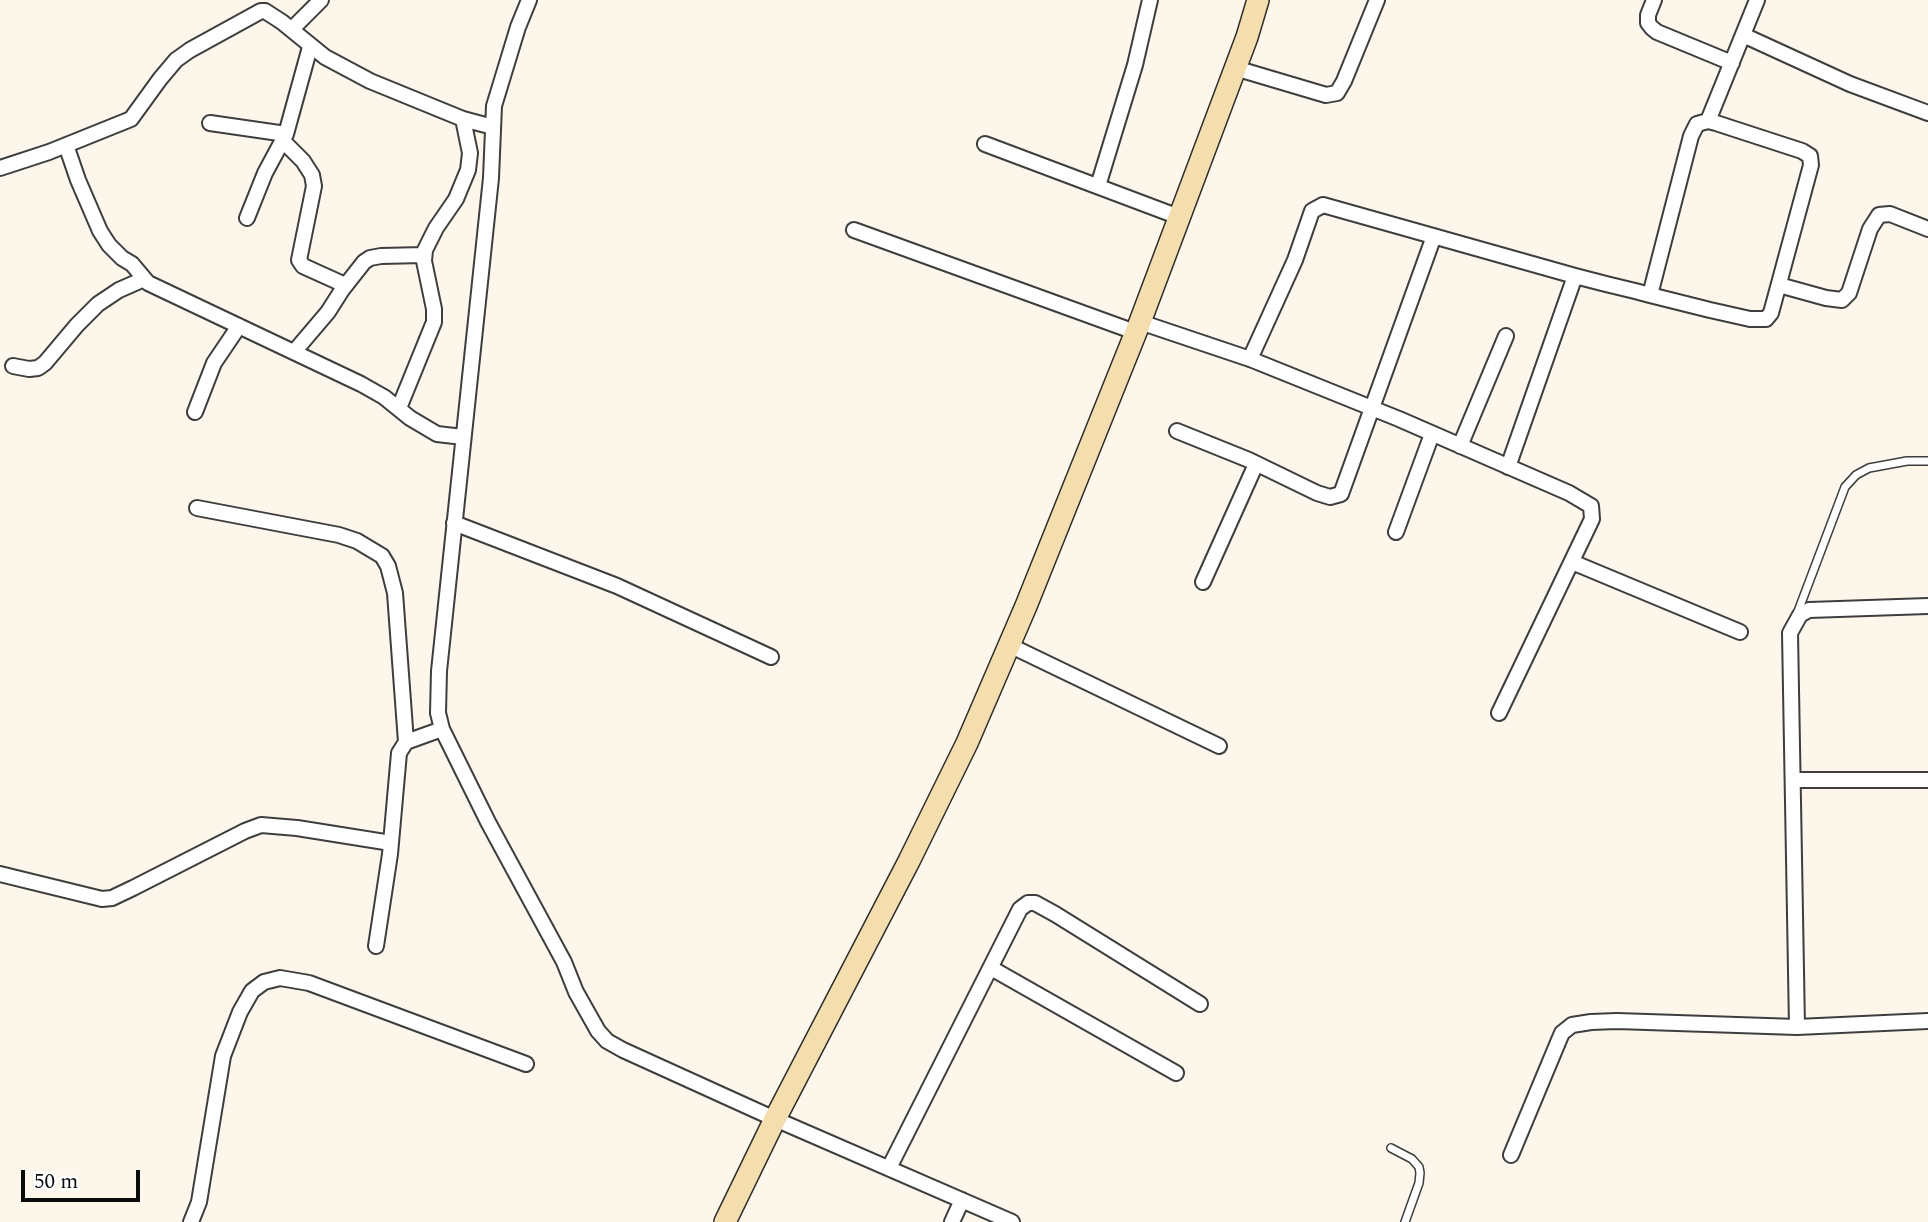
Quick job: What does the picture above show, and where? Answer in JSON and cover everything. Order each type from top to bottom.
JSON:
[{"type":"main road","points":[[727,1222],[775,1119],[967,743],[1138,327],[1258,0]]},
{"type":"street","points":[[292,29],[321,0]]},
{"type":"street","points":[[529,0],[518,27],[488,126],[491,178],[460,437],[439,671],[438,713],[442,729],[488,822],[564,962],[576,992],[598,1031],[607,1041],[623,1051],[775,1119],[1012,1222]]},
{"type":"street","points":[[1098,186],[1135,65],[1150,0]]},
{"type":"street","points":[[1235,68],[1326,95],[1337,93],[1377,0]]},
{"type":"street","points":[[1654,0],[1648,15],[1648,23],[1652,28],[1732,63]]},
{"type":"street","points":[[1708,121],[1757,0]]},
{"type":"street","points":[[0,168],[131,119],[176,60],[254,13],[265,11],[292,29],[310,47],[370,81],[463,119],[488,126]]},
{"type":"street","points":[[1743,35],[1850,84],[1928,113]]},
{"type":"street","points":[[247,218],[265,173],[284,138],[310,47]]},
{"type":"street","points":[[400,408],[434,322],[424,255],[427,243],[456,199],[468,170],[470,153],[463,119]]},
{"type":"street","points":[[1250,359],[1295,260],[1312,211],[1328,205],[1575,276],[1650,295],[1760,321],[1766,320],[1771,313],[1812,160],[1802,151],[1708,121],[1697,124],[1691,136],[1650,295]]},
{"type":"street","points":[[210,123],[284,138],[312,175],[314,186],[299,260],[303,266],[345,285]]},
{"type":"street","points":[[985,144],[1179,217]]},
{"type":"street","points":[[66,145],[100,231],[109,245],[153,286],[361,384],[423,426],[442,435],[460,437]]},
{"type":"street","points":[[1779,285],[1842,300],[1849,293],[1870,229],[1879,215],[1890,215],[1928,229]]},
{"type":"street","points":[[854,230],[1138,327],[1250,359],[1460,446],[1569,493],[1591,506],[1592,519],[1499,713]]},
{"type":"street","points":[[1177,430],[1317,493],[1336,497],[1343,490],[1434,236]]},
{"type":"street","points":[[294,352],[328,312],[358,268],[370,258],[424,255]]},
{"type":"street","points":[[1508,467],[1575,276]]},
{"type":"street","points":[[13,366],[29,369],[46,363],[76,325],[98,304],[119,290],[144,279]]},
{"type":"street","points":[[195,412],[214,363],[239,326]]},
{"type":"street","points":[[1460,446],[1506,336]]},
{"type":"street","points":[[1396,532],[1432,434]]},
{"type":"street","points":[[1203,582],[1256,464]]},
{"type":"street","points":[[197,508],[340,535],[357,541],[382,556],[388,566],[395,593],[406,742],[397,761],[391,843],[376,946]]},
{"type":"street","points":[[454,523],[617,586],[771,657]]},
{"type":"street","points":[[1572,562],[1740,632]]},
{"type":"street","points":[[1797,1027],[1790,633],[1793,623],[1809,610],[1928,606]]},
{"type":"street","points":[[1009,645],[1219,746]]},
{"type":"street","points":[[406,742],[442,729]]},
{"type":"street","points":[[1794,780],[1928,780]]},
{"type":"street","points":[[0,874],[102,899],[112,898],[261,825],[391,843]]},
{"type":"street","points":[[889,1168],[1020,909],[1028,902],[1035,903],[1200,1004]]},
{"type":"street","points":[[990,968],[1176,1073]]},
{"type":"street","points":[[191,1222],[199,1202],[223,1056],[240,1012],[252,991],[264,982],[280,978],[309,983],[526,1064]]},
{"type":"street","points":[[1511,1156],[1559,1040],[1572,1025],[1591,1021],[1617,1021],[1797,1027],[1928,1021]]},
{"type":"street","points":[[952,1222],[962,1200]]},
{"type":"lane","points":[[1793,623],[1845,486],[1856,475],[1869,468],[1908,461],[1928,461]]},
{"type":"lane","points":[[1391,1147],[1412,1159],[1419,1167],[1419,1183],[1405,1222]]}]
